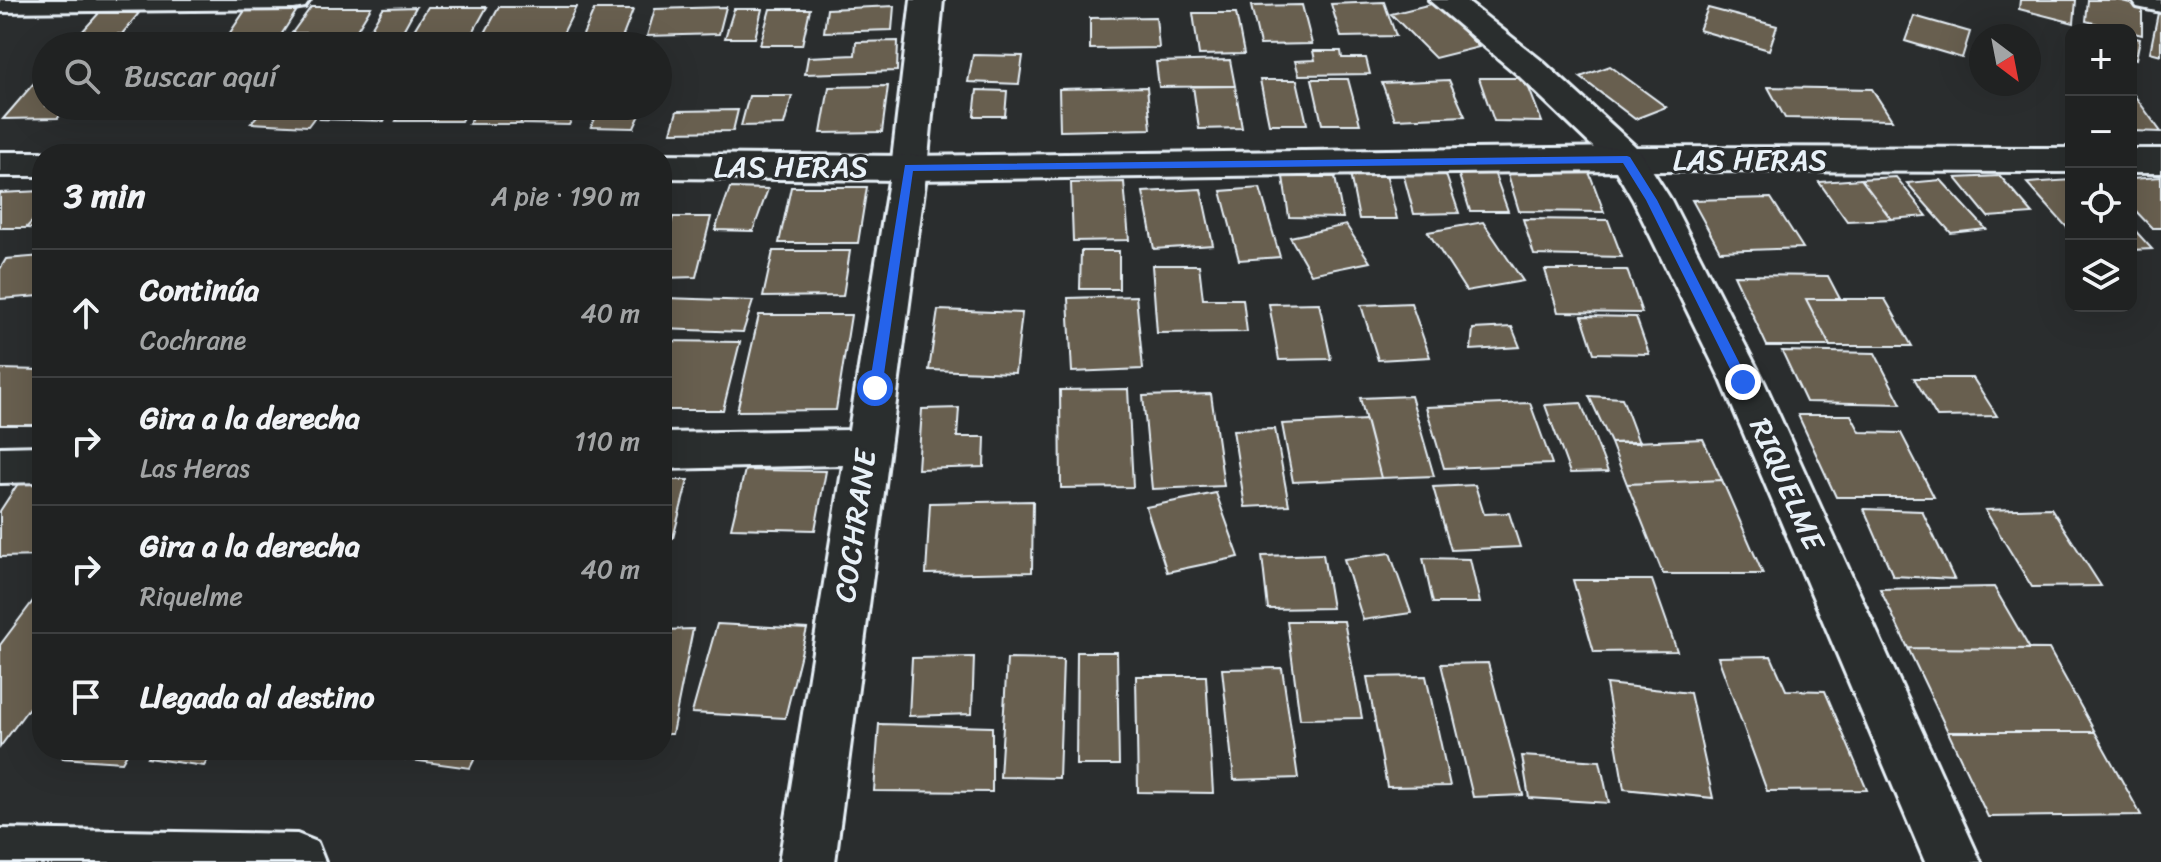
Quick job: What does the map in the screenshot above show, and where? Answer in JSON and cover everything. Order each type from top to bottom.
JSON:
[{"type":"street","points":[[0,3],[294,0]]},
{"type":"street","name":"COCHRANE","points":[[807,862],[909,168],[927,0]]},
{"type":"street","name":"RIQUELME","points":[[1445,0],[1530,68],[1627,159],[1664,223],[1743,382],[1953,862]]},
{"type":"street","points":[[2148,0],[2161,3]]},
{"type":"street","name":"LAS HERAS","points":[[672,166],[909,168],[1627,159],[2065,160]]},
{"type":"street","points":[[2137,161],[2161,161]]},
{"type":"street","points":[[0,164],[32,164]]},
{"type":"street","points":[[672,451],[866,447]]},
{"type":"street","points":[[0,465],[32,464]]},
{"type":"street","points":[[0,857],[297,862]]},
{"type":"building","points":[[2020,0],[2076,0],[2074,23],[2019,9]]},
{"type":"building","points":[[2088,0],[2118,0],[2142,6],[2142,35],[2137,34],[2137,24],[2086,21]]},
{"type":"building","points":[[1384,2],[1396,36],[1341,37],[1331,4]]},
{"type":"building","points":[[1435,3],[1479,47],[1435,58],[1391,14]]},
{"type":"building","points":[[1302,5],[1312,44],[1260,45],[1251,6]]},
{"type":"building","points":[[894,6],[892,30],[824,32],[827,9]]},
{"type":"building","points":[[299,7],[283,32],[230,32],[246,9]]},
{"type":"building","points":[[311,7],[371,7],[356,32],[293,32]]},
{"type":"building","points":[[416,7],[402,32],[369,32],[383,8]]},
{"type":"building","points":[[428,7],[487,7],[473,32],[413,32]]},
{"type":"building","points":[[499,7],[576,7],[564,32],[486,32]]},
{"type":"building","points":[[726,7],[719,34],[672,35],[672,32],[648,32],[655,9]]},
{"type":"building","points":[[1708,8],[1777,26],[1769,50],[1699,30]]},
{"type":"building","points":[[734,9],[762,9],[755,38],[725,38]]},
{"type":"building","points":[[770,9],[810,9],[802,45],[760,45]]},
{"type":"building","points":[[594,10],[633,10],[624,32],[584,32]]},
{"type":"building","points":[[99,13],[139,13],[124,32],[82,32]]},
{"type":"building","points":[[1193,13],[1236,13],[1244,54],[1199,55]]},
{"type":"building","points":[[2158,13],[2161,14],[2161,55],[2150,52]]},
{"type":"building","points":[[1914,16],[1969,32],[1962,58],[1905,41]]},
{"type":"building","points":[[1156,17],[1159,48],[1090,49],[1090,18]]},
{"type":"building","points":[[898,41],[897,71],[805,74],[808,57],[855,55],[856,42]]},
{"type":"building","points":[[1313,51],[1341,51],[1342,58],[1366,58],[1370,74],[1299,75],[1295,61],[1315,60]]},
{"type":"building","points":[[973,55],[1023,56],[1019,84],[968,82]]},
{"type":"building","points":[[1230,60],[1235,86],[1159,87],[1156,62]]},
{"type":"building","points":[[1610,66],[1666,107],[1635,119],[1580,77]]},
{"type":"building","points":[[1479,78],[1525,78],[1542,122],[1494,121]]},
{"type":"building","points":[[1312,79],[1348,79],[1360,124],[1322,124]]},
{"type":"building","points":[[1260,80],[1297,80],[1307,124],[1269,124]]},
{"type":"building","points":[[1449,80],[1465,116],[1395,119],[1382,83]]},
{"type":"building","points":[[32,85],[32,118],[3,119]]},
{"type":"building","points":[[888,86],[882,132],[821,133],[829,87]]},
{"type":"building","points":[[1193,86],[1235,86],[1242,128],[1199,129]]},
{"type":"building","points":[[1147,87],[1151,129],[1060,131],[1059,89]]},
{"type":"building","points":[[1768,87],[1872,89],[1892,120],[1785,118]]},
{"type":"building","points":[[977,90],[1007,91],[1005,116],[974,116]]},
{"type":"building","points":[[749,96],[792,96],[784,125],[741,126]]},
{"type":"building","points":[[2137,99],[2161,132],[2137,131]]},
{"type":"building","points":[[738,110],[733,131],[671,132],[677,111]]},
{"type":"building","points":[[253,120],[312,120],[308,126],[251,123]]},
{"type":"building","points":[[397,120],[462,120],[461,121]]},
{"type":"building","points":[[471,120],[522,120],[520,124],[469,124]]},
{"type":"building","points":[[522,120],[571,120],[569,125],[520,124]]},
{"type":"building","points":[[594,120],[638,120],[634,128],[591,127]]},
{"type":"building","points":[[1507,171],[1589,172],[1604,212],[1519,211]]},
{"type":"building","points":[[1445,172],[1459,213],[1414,214],[1403,173]]},
{"type":"building","points":[[1458,172],[1494,172],[1508,211],[1470,211]]},
{"type":"building","points":[[1350,174],[1386,174],[1397,219],[1359,219]]},
{"type":"building","points":[[2000,176],[2033,214],[1988,217],[1956,178]]},
{"type":"building","points":[[1283,177],[1335,177],[1343,218],[1289,217]]},
{"type":"building","points":[[1896,177],[1927,216],[1891,219],[1861,179]]},
{"type":"building","points":[[2161,177],[2161,228],[2152,228],[2137,212],[2137,179]]},
{"type":"building","points":[[1861,179],[1891,219],[1847,221],[1819,182]]},
{"type":"building","points":[[1941,180],[1986,229],[1951,233],[1907,183]]},
{"type":"building","points":[[2065,180],[2065,225],[2027,183]]},
{"type":"building","points":[[1124,182],[1129,240],[1073,241],[1071,183]]},
{"type":"building","points":[[791,187],[867,187],[858,243],[779,243]]},
{"type":"building","points":[[730,188],[768,189],[753,231],[715,230]]},
{"type":"building","points":[[1260,188],[1280,257],[1239,260],[1221,191]]},
{"type":"building","points":[[1201,189],[1213,245],[1154,249],[1143,192]]},
{"type":"building","points":[[32,191],[32,222],[26,228],[0,228],[0,193]]},
{"type":"building","points":[[1771,198],[1803,248],[1720,251],[1692,200]]},
{"type":"building","points":[[673,217],[711,217],[696,277],[672,278]]},
{"type":"building","points":[[1523,219],[1608,220],[1622,257],[1534,255]]},
{"type":"building","points":[[1483,222],[1523,281],[1466,291],[1428,232]]},
{"type":"building","points":[[1346,225],[1370,262],[1311,274],[1290,237]]},
{"type":"building","points":[[2137,233],[2152,249],[2137,250]]},
{"type":"building","points":[[773,251],[850,251],[843,296],[763,297]]},
{"type":"building","points":[[1081,251],[1119,251],[1119,289],[1080,289]]},
{"type":"building","points":[[32,257],[32,297],[0,299],[0,269],[6,259]]},
{"type":"building","points":[[1152,265],[1199,265],[1203,299],[1243,299],[1247,332],[1157,333]]},
{"type":"building","points":[[1545,270],[1627,270],[1642,313],[1558,312]]},
{"type":"building","points":[[1734,275],[1828,276],[1840,299],[1806,299],[1830,346],[1767,346]]},
{"type":"building","points":[[1136,296],[1143,369],[1072,372],[1068,298]]},
{"type":"building","points":[[672,298],[753,301],[743,332],[672,329]]},
{"type":"building","points":[[1806,299],[1885,299],[1912,346],[1830,346]]},
{"type":"building","points":[[1319,303],[1331,359],[1279,360],[1269,304]]},
{"type":"building","points":[[1411,303],[1430,357],[1378,360],[1361,305]]},
{"type":"building","points":[[938,310],[1022,313],[1015,373],[929,370]]},
{"type":"building","points":[[759,315],[851,315],[836,410],[737,411]]},
{"type":"building","points":[[1582,316],[1636,317],[1649,354],[1594,353]]},
{"type":"building","points":[[1512,327],[1520,347],[1471,350],[1473,329]]},
{"type":"building","points":[[672,341],[740,342],[723,410],[672,410]]},
{"type":"building","points":[[1782,351],[1875,353],[1901,404],[1806,402]]},
{"type":"building","points":[[0,369],[32,370],[32,425],[0,425]]},
{"type":"building","points":[[1914,378],[1973,378],[1997,416],[1937,417]]},
{"type":"building","points":[[1128,389],[1133,487],[1061,488],[1060,390]]},
{"type":"building","points":[[1211,394],[1224,486],[1152,489],[1143,396]]},
{"type":"building","points":[[1411,396],[1434,476],[1381,478],[1360,398]]},
{"type":"building","points":[[1589,396],[1622,398],[1639,443],[1611,443]]},
{"type":"building","points":[[1530,403],[1552,464],[1444,468],[1426,407]]},
{"type":"building","points":[[1581,403],[1608,472],[1570,473],[1545,405]]},
{"type":"building","points":[[959,408],[957,437],[985,437],[984,467],[918,469],[922,409]]},
{"type":"building","points":[[1798,415],[1851,415],[1860,432],[1901,433],[1934,497],[1836,497]]},
{"type":"building","points":[[1366,420],[1381,478],[1293,482],[1282,424]]},
{"type":"building","points":[[1275,429],[1289,505],[1245,507],[1233,430]]},
{"type":"building","points":[[1703,439],[1722,480],[1627,484],[1611,443]]},
{"type":"building","points":[[745,470],[826,471],[815,530],[731,528]]},
{"type":"building","points":[[672,480],[688,480],[673,538]]},
{"type":"building","points":[[1722,480],[1763,574],[1663,574],[1627,484]]},
{"type":"building","points":[[32,481],[32,556],[0,557],[0,511],[19,482]]},
{"type":"building","points":[[1475,485],[1484,514],[1509,513],[1520,547],[1451,550],[1433,487]]},
{"type":"building","points":[[1216,493],[1239,557],[1167,572],[1146,507]]},
{"type":"building","points":[[1033,501],[1032,572],[926,574],[930,503]]},
{"type":"building","points":[[2051,508],[2101,586],[2032,587],[1985,510]]},
{"type":"building","points":[[1864,509],[1922,511],[1954,579],[1893,576]]},
{"type":"building","points":[[1390,553],[1411,613],[1363,620],[1344,559]]},
{"type":"building","points":[[1323,554],[1332,608],[1268,609],[1262,556]]},
{"type":"building","points":[[1423,558],[1470,559],[1480,603],[1433,603]]},
{"type":"building","points":[[1573,580],[1652,580],[1677,651],[1594,652]]},
{"type":"building","points":[[1994,587],[2030,649],[1908,648],[1880,589]]},
{"type":"building","points":[[32,602],[32,704],[0,747],[0,645]]},
{"type":"building","points":[[1287,621],[1344,621],[1362,718],[1300,719]]},
{"type":"building","points":[[717,624],[807,629],[785,718],[692,713]]},
{"type":"building","points":[[693,629],[672,734],[672,630]]},
{"type":"building","points":[[1908,648],[2049,649],[2095,732],[1948,732]]},
{"type":"building","points":[[1077,652],[1117,652],[1119,765],[1076,765]]},
{"type":"building","points":[[1771,656],[1786,690],[1825,691],[1867,790],[1767,791],[1718,657]]},
{"type":"building","points":[[974,657],[972,714],[909,716],[912,658]]},
{"type":"building","points":[[1007,659],[1063,660],[1059,778],[1000,777]]},
{"type":"building","points":[[1488,663],[1523,795],[1473,797],[1441,664]]},
{"type":"building","points":[[1282,668],[1298,778],[1234,780],[1222,669]]},
{"type":"building","points":[[1136,676],[1206,676],[1213,793],[1138,792]]},
{"type":"building","points":[[1426,676],[1450,786],[1387,787],[1367,677]]},
{"type":"building","points":[[1606,684],[1690,693],[1713,798],[1624,789]]},
{"type":"building","points":[[879,724],[992,727],[992,792],[874,791]]},
{"type":"building","points":[[1948,732],[2095,732],[2141,815],[1988,817]]},
{"type":"building","points":[[1522,756],[1600,761],[1609,803],[1529,798]]},
{"type":"building","points":[[161,760],[208,760],[204,766]]},
{"type":"building","points":[[411,760],[474,760],[470,768]]},
{"type":"route","points":[[875,388],[909,168],[1627,159],[1652,200],[1743,382]]}]
